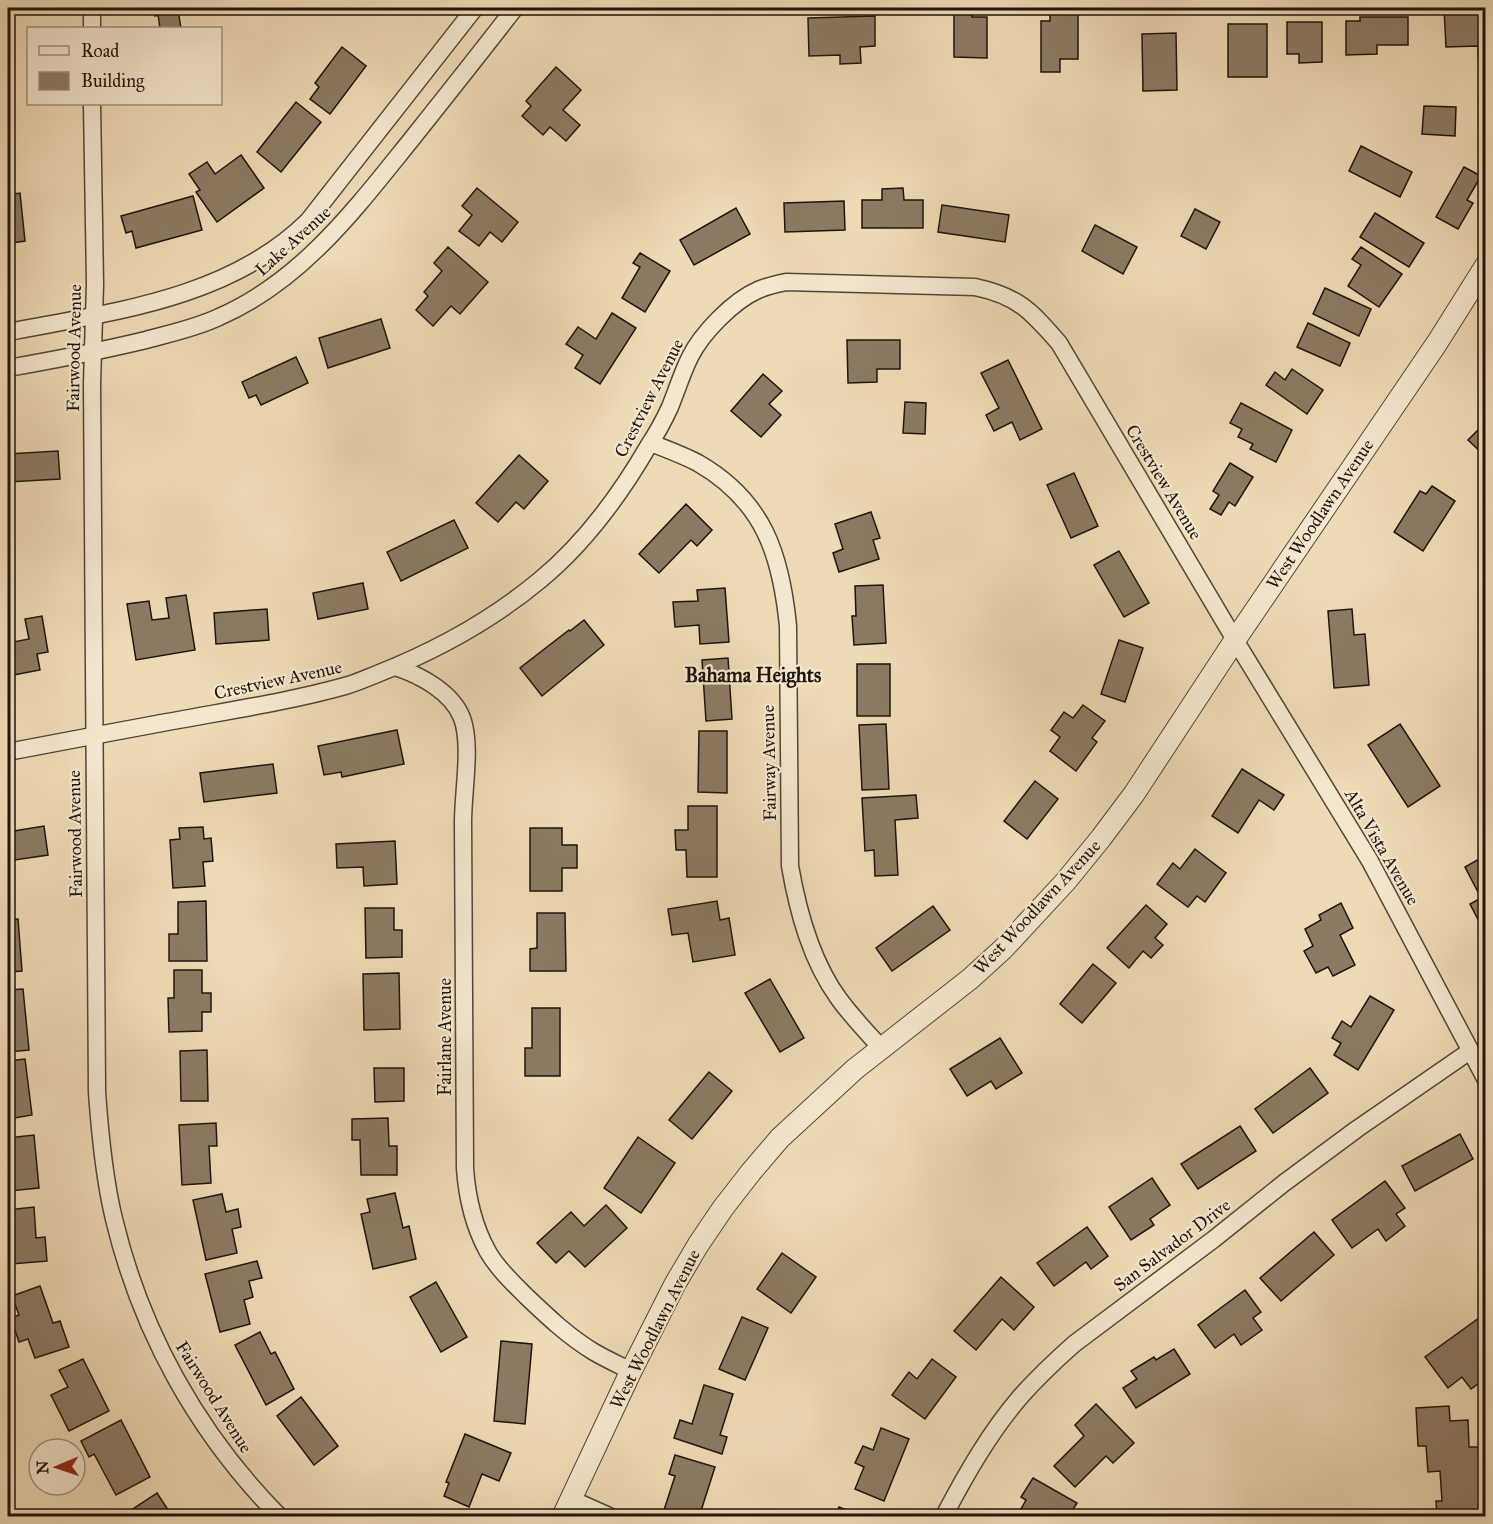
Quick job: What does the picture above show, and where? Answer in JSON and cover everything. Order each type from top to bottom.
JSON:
[{"type":"street","points":[[92,8],[92,27]]},
{"type":"street","name":"Lake Avenue","points":[[8,332],[94,316],[196,290],[276,249],[308,222],[475,8]]},
{"type":"street","name":"Lake Avenue","points":[[8,368],[93,353],[193,328],[248,303],[273,287],[296,269],[344,222],[515,8]]},
{"type":"street","name":"Fairwood Avenue","points":[[92,105],[95,284],[93,353],[97,1092],[101,1145],[124,1259],[156,1342],[174,1378],[216,1443],[236,1469],[279,1516]]},
{"type":"street","name":"West Woodlawn Avenue","points":[[567,1508],[631,1371],[675,1284],[698,1245],[730,1199],[780,1138],[855,1069],[936,1008],[1002,949],[1066,881],[1101,838],[1134,794],[1234,640],[1437,343],[1485,265]]},
{"type":"street","name":"Crestview Avenue","points":[[8,752],[264,704],[347,686],[428,652],[466,631],[541,579],[567,554],[601,516],[651,443],[669,409],[690,356],[697,346],[719,319],[743,298],[757,290],[778,283],[801,281],[975,287],[991,290],[1014,300],[1035,315],[1059,343],[1234,640]]},
{"type":"street","name":"Fairway Avenue","points":[[651,443],[695,462],[715,473],[732,487],[760,522],[770,542],[779,567],[788,626],[790,866],[796,896],[815,955],[825,977],[848,1011],[881,1048]]},
{"type":"street","name":"Alta Vista Avenue","points":[[1234,640],[1370,861],[1485,1080]]},
{"type":"street","name":"Fairlane Avenue","points":[[395,667],[411,672],[440,690],[462,716],[467,738],[463,812],[465,1156],[471,1212],[489,1253],[506,1276],[554,1323],[594,1352],[631,1371]]},
{"type":"street","name":"San Salvador Drive","points":[[944,1516],[998,1425],[1020,1397],[1059,1357],[1284,1183],[1470,1051]]},
{"type":"street","points":[[567,1508],[609,1516]]},
{"type":"building","points":[[8,8],[10,8],[10,35],[8,35]]},
{"type":"building","points":[[154,8],[193,8],[178,10],[181,27],[160,27],[158,15],[155,16]]},
{"type":"building","points":[[1050,8],[1078,8],[1078,59],[1060,59],[1060,72],[1041,72],[1041,21],[1050,21]]},
{"type":"building","points":[[1444,8],[1486,8],[1486,68],[1479,68],[1478,46],[1446,47]]},
{"type":"building","points":[[954,11],[972,11],[972,17],[987,17],[987,58],[954,57]]},
{"type":"building","points":[[875,16],[875,46],[860,47],[861,63],[840,64],[840,55],[809,56],[808,18]]},
{"type":"building","points":[[1360,17],[1408,17],[1408,45],[1377,45],[1377,54],[1346,55],[1346,21],[1360,21]]},
{"type":"building","points":[[1287,22],[1322,22],[1322,62],[1299,63],[1299,54],[1287,54]]},
{"type":"building","points":[[1228,24],[1267,24],[1267,77],[1228,77]]},
{"type":"building","points":[[1176,33],[1177,90],[1143,91],[1142,34]]},
{"type":"building","points":[[342,47],[366,66],[330,114],[310,99],[319,87],[315,83]]},
{"type":"building","points":[[8,53],[10,53],[11,104],[8,104]]},
{"type":"building","points":[[556,67],[581,90],[563,110],[580,125],[566,141],[550,127],[543,135],[522,116],[531,106],[526,101]]},
{"type":"building","points":[[296,102],[321,122],[281,172],[257,152]]},
{"type":"building","points":[[1424,106],[1456,107],[1455,136],[1422,134]]},
{"type":"building","points":[[8,132],[11,132],[14,161],[9,162],[11,174],[8,175]]},
{"type":"building","points":[[1361,146],[1412,172],[1400,197],[1349,171]]},
{"type":"building","points":[[241,155],[264,188],[217,222],[196,192],[200,190],[189,174],[207,162],[215,174]]},
{"type":"building","points":[[1464,167],[1481,176],[1467,200],[1473,203],[1458,229],[1436,217]]},
{"type":"building","points":[[477,188],[518,222],[502,242],[490,232],[479,246],[459,231],[472,215],[462,206]]},
{"type":"building","points":[[903,188],[904,200],[923,200],[923,228],[862,228],[862,200],[882,200],[882,189]]},
{"type":"building","points":[[20,193],[25,241],[11,243],[12,255],[8,255],[8,195]]},
{"type":"building","points":[[193,196],[202,230],[136,248],[132,231],[126,233],[121,216]]},
{"type":"building","points":[[844,201],[845,230],[785,232],[784,203]]},
{"type":"building","points":[[942,205],[1009,215],[1005,242],[938,232]]},
{"type":"building","points":[[736,208],[750,234],[694,265],[680,240]]},
{"type":"building","points":[[1195,209],[1220,222],[1206,249],[1181,236]]},
{"type":"building","points":[[1375,213],[1424,243],[1409,267],[1360,237]]},
{"type":"building","points":[[1095,225],[1137,247],[1123,274],[1082,251]]},
{"type":"building","points":[[448,247],[488,282],[460,314],[451,306],[433,326],[416,310],[428,296],[424,292],[442,271],[434,263]]},
{"type":"building","points":[[1361,247],[1402,274],[1379,307],[1348,286],[1361,265],[1352,259]]},
{"type":"building","points":[[640,253],[670,271],[645,312],[622,298],[640,267],[633,263]]},
{"type":"building","points":[[1325,288],[1371,309],[1359,336],[1313,314]]},
{"type":"building","points":[[612,313],[636,328],[600,384],[575,368],[583,355],[566,344],[578,327],[596,339]]},
{"type":"building","points":[[381,319],[390,348],[328,368],[319,338]]},
{"type":"building","points":[[1308,323],[1350,343],[1340,366],[1297,347]]},
{"type":"building","points":[[847,340],[900,340],[900,369],[877,369],[877,382],[848,383]]},
{"type":"building","points":[[296,357],[308,383],[261,405],[256,395],[249,398],[242,382]]},
{"type":"building","points":[[1008,360],[1042,429],[1020,440],[1012,422],[994,431],[986,415],[999,408],[981,373]]},
{"type":"building","points":[[1292,369],[1323,390],[1307,414],[1266,385],[1275,372],[1285,380]]},
{"type":"building","points":[[763,374],[782,391],[769,404],[781,415],[761,437],[731,411]]},
{"type":"building","points":[[905,402],[926,403],[925,434],[903,433]]},
{"type":"building","points":[[1241,403],[1292,430],[1276,462],[1250,449],[1253,444],[1238,437],[1242,429],[1230,423]]},
{"type":"building","points":[[1486,422],[1486,457],[1468,440]]},
{"type":"building","points":[[58,451],[60,479],[8,482],[8,454]]},
{"type":"building","points":[[519,455],[548,481],[524,509],[516,502],[498,522],[476,503]]},
{"type":"building","points":[[1230,463],[1253,477],[1235,506],[1229,502],[1221,515],[1210,509],[1219,495],[1213,491]]},
{"type":"building","points":[[1074,473],[1098,526],[1071,538],[1047,485]]},
{"type":"building","points":[[1432,486],[1455,501],[1423,551],[1394,532],[1420,491],[1426,494]]},
{"type":"building","points":[[686,504],[712,530],[697,546],[691,540],[659,573],[639,554]]},
{"type":"building","points":[[871,512],[880,538],[873,540],[879,559],[839,572],[833,553],[843,549],[835,524]]},
{"type":"building","points":[[454,520],[468,548],[401,581],[387,552]]},
{"type":"building","points":[[1119,551],[1149,603],[1124,617],[1094,565]]},
{"type":"building","points":[[363,583],[368,609],[318,619],[313,593]]},
{"type":"building","points":[[883,585],[886,643],[854,645],[852,616],[856,616],[855,586]]},
{"type":"building","points":[[725,588],[729,642],[700,644],[699,625],[675,627],[673,602],[698,601],[697,590]]},
{"type":"building","points":[[186,595],[195,650],[136,660],[127,604],[149,601],[152,620],[169,618],[166,598]]},
{"type":"building","points":[[267,609],[269,640],[216,644],[214,613]]},
{"type":"building","points":[[1352,609],[1354,635],[1365,634],[1369,685],[1334,688],[1328,611]]},
{"type":"building","points":[[42,616],[48,652],[37,654],[40,670],[8,676],[8,643],[29,639],[25,619]]},
{"type":"building","points":[[584,620],[604,645],[542,696],[520,668]]},
{"type":"building","points":[[1119,640],[1143,648],[1125,702],[1101,694]]},
{"type":"building","points":[[728,658],[732,719],[706,721],[702,660]]},
{"type":"building","points":[[857,664],[890,664],[890,716],[857,716]]},
{"type":"building","points":[[1083,705],[1105,721],[1092,738],[1097,742],[1076,771],[1050,751],[1060,737],[1051,730],[1064,712],[1073,718]]},
{"type":"building","points":[[886,724],[889,789],[862,790],[859,725]]},
{"type":"building","points":[[1400,724],[1440,786],[1408,807],[1368,745]]},
{"type":"building","points":[[397,730],[404,764],[342,777],[341,772],[324,775],[318,746]]},
{"type":"building","points":[[699,731],[727,731],[727,793],[698,792]]},
{"type":"building","points":[[273,764],[277,793],[204,802],[200,773]]},
{"type":"building","points":[[1242,769],[1284,795],[1274,810],[1259,800],[1238,833],[1212,816]]},
{"type":"building","points":[[1035,781],[1058,799],[1027,839],[1004,821]]},
{"type":"building","points":[[916,795],[918,818],[895,820],[898,875],[875,876],[874,850],[865,851],[862,798]]},
{"type":"building","points":[[688,806],[717,806],[717,877],[687,877],[686,850],[676,850],[675,830],[688,830]]},
{"type":"building","points":[[44,826],[48,855],[8,861],[8,832]]},
{"type":"building","points":[[203,827],[204,839],[211,838],[213,861],[203,862],[205,886],[173,888],[170,840],[180,839],[179,828]]},
{"type":"building","points":[[530,828],[562,828],[562,845],[577,845],[577,868],[562,868],[562,891],[530,891]]},
{"type":"building","points":[[395,841],[397,884],[364,886],[363,867],[337,868],[336,844]]},
{"type":"building","points":[[1195,849],[1226,873],[1205,902],[1197,896],[1188,907],[1157,884],[1173,863],[1180,869]]},
{"type":"building","points":[[1486,855],[1486,930],[1484,931],[1470,904],[1481,898],[1465,867]]},
{"type":"building","points":[[206,901],[207,961],[169,961],[169,934],[178,934],[178,902]]},
{"type":"building","points":[[717,901],[720,920],[729,918],[735,955],[693,962],[688,933],[672,935],[668,909]]},
{"type":"building","points":[[1341,903],[1353,928],[1340,935],[1355,965],[1333,976],[1328,967],[1316,973],[1304,951],[1313,946],[1305,929],[1321,920],[1319,915]]},
{"type":"building","points":[[1146,905],[1167,924],[1155,938],[1163,945],[1151,958],[1143,951],[1129,968],[1107,948]]},
{"type":"building","points":[[933,906],[950,930],[892,971],[876,948]]},
{"type":"building","points":[[365,908],[394,908],[394,930],[402,930],[402,957],[366,958]]},
{"type":"building","points":[[537,913],[565,913],[566,971],[530,971],[530,949],[537,948]]},
{"type":"building","points":[[18,919],[22,971],[8,972],[8,920]]},
{"type":"building","points":[[1093,964],[1116,983],[1082,1023],[1060,1004]]},
{"type":"building","points":[[174,970],[202,970],[202,993],[211,993],[211,1012],[202,1012],[202,1031],[169,1032],[168,998],[174,998]]},
{"type":"building","points":[[399,973],[400,1029],[364,1030],[363,974]]},
{"type":"building","points":[[770,979],[804,1038],[780,1052],[745,993]]},
{"type":"building","points":[[23,989],[29,1050],[8,1052],[8,990]]},
{"type":"building","points":[[1370,996],[1394,1010],[1358,1070],[1334,1055],[1341,1043],[1332,1038],[1342,1021],[1351,1027]]},
{"type":"building","points":[[532,1008],[560,1008],[560,1076],[525,1076],[525,1048],[532,1048]]},
{"type":"building","points":[[1000,1038],[1022,1073],[996,1089],[991,1081],[967,1096],[950,1069]]},
{"type":"building","points":[[207,1050],[208,1101],[181,1101],[180,1051]]},
{"type":"building","points":[[25,1059],[32,1115],[8,1119],[8,1061]]},
{"type":"building","points":[[374,1068],[404,1068],[404,1101],[375,1102]]},
{"type":"building","points":[[1310,1068],[1328,1093],[1273,1133],[1255,1109]]},
{"type":"building","points":[[709,1072],[732,1091],[692,1139],[669,1120]]},
{"type":"building","points":[[388,1118],[389,1146],[397,1146],[397,1175],[361,1175],[360,1140],[352,1140],[352,1119]]},
{"type":"building","points":[[216,1123],[217,1146],[209,1146],[211,1183],[182,1185],[179,1125]]},
{"type":"building","points":[[1240,1126],[1256,1151],[1198,1189],[1181,1164]]},
{"type":"building","points":[[1460,1134],[1473,1159],[1415,1191],[1402,1166]]},
{"type":"building","points":[[34,1135],[39,1188],[9,1191],[8,1138]]},
{"type":"building","points":[[638,1137],[675,1163],[641,1213],[604,1188]]},
{"type":"building","points":[[1152,1178],[1170,1205],[1150,1219],[1154,1225],[1131,1240],[1109,1207]]},
{"type":"building","points":[[1385,1181],[1405,1208],[1396,1214],[1405,1226],[1386,1241],[1378,1229],[1352,1248],[1332,1220]]},
{"type":"building","points":[[395,1193],[403,1228],[409,1226],[416,1259],[373,1269],[361,1214],[370,1212],[367,1199]]},
{"type":"building","points":[[222,1194],[226,1212],[238,1209],[241,1227],[232,1229],[237,1253],[206,1260],[193,1200]]},
{"type":"building","points":[[606,1205],[627,1228],[585,1267],[569,1251],[556,1263],[537,1243],[571,1212],[584,1226]]},
{"type":"building","points":[[34,1207],[36,1238],[45,1237],[47,1261],[11,1264],[8,1210]]},
{"type":"building","points":[[1087,1227],[1108,1256],[1091,1269],[1086,1262],[1054,1286],[1037,1263]]},
{"type":"building","points":[[1314,1232],[1334,1255],[1281,1301],[1260,1278]]},
{"type":"building","points":[[782,1253],[816,1277],[791,1313],[757,1289]]},
{"type":"building","points":[[257,1261],[262,1278],[249,1281],[253,1297],[244,1300],[250,1324],[220,1332],[205,1274]]},
{"type":"building","points":[[1001,1277],[1034,1307],[1014,1330],[1002,1319],[976,1350],[954,1331]]},
{"type":"building","points":[[436,1282],[467,1337],[441,1352],[410,1297]]},
{"type":"building","points":[[40,1286],[53,1323],[60,1321],[69,1347],[35,1358],[28,1339],[19,1342],[11,1318],[19,1315],[12,1296]]},
{"type":"building","points":[[1245,1290],[1261,1312],[1253,1318],[1262,1330],[1241,1345],[1234,1334],[1215,1348],[1198,1325]]},
{"type":"building","points":[[1486,1313],[1486,1365],[1482,1367],[1486,1371],[1486,1378],[1471,1389],[1462,1377],[1448,1388],[1425,1357]]},
{"type":"building","points":[[742,1317],[768,1328],[745,1380],[719,1369]]},
{"type":"building","points":[[260,1332],[271,1354],[275,1352],[294,1389],[266,1405],[235,1345]]},
{"type":"building","points":[[501,1341],[532,1344],[525,1424],[494,1421]]},
{"type":"building","points":[[1174,1349],[1190,1374],[1136,1408],[1123,1388],[1137,1379],[1131,1371],[1154,1357],[1156,1360]]},
{"type":"building","points":[[83,1359],[109,1411],[69,1431],[51,1395],[68,1387],[59,1370]]},
{"type":"building","points":[[932,1359],[956,1377],[925,1419],[892,1395],[909,1372],[917,1379]]},
{"type":"building","points":[[704,1385],[733,1394],[720,1435],[727,1437],[722,1454],[674,1438],[680,1420],[692,1424]]},
{"type":"building","points":[[301,1397],[338,1446],[314,1465],[277,1416]]},
{"type":"building","points":[[1096,1404],[1134,1443],[1113,1463],[1106,1456],[1075,1487],[1054,1466],[1084,1436],[1075,1425]]},
{"type":"building","points":[[1449,1406],[1450,1421],[1468,1420],[1469,1447],[1478,1447],[1482,1516],[1437,1516],[1436,1501],[1442,1501],[1440,1471],[1428,1472],[1426,1446],[1418,1446],[1416,1408]]},
{"type":"building","points":[[121,1420],[150,1477],[116,1495],[94,1454],[89,1457],[87,1438]]},
{"type":"building","points":[[881,1428],[909,1439],[884,1501],[855,1489],[864,1467],[855,1463],[863,1446],[873,1450]]},
{"type":"building","points":[[465,1434],[511,1453],[499,1481],[482,1474],[469,1507],[444,1496],[449,1483],[446,1482]]},
{"type":"building","points":[[675,1455],[715,1467],[700,1514],[706,1516],[682,1516],[664,1510],[675,1476],[669,1474]]},
{"type":"building","points":[[1033,1478],[1077,1503],[1069,1516],[1017,1516],[1026,1500],[1021,1497]]},
{"type":"building","points":[[157,1493],[172,1516],[122,1516]]},
{"type":"building","points":[[839,1507],[861,1516],[835,1516]]},
{"type":"district","name":"Bahama Heights","points":[[753,675]]}]
